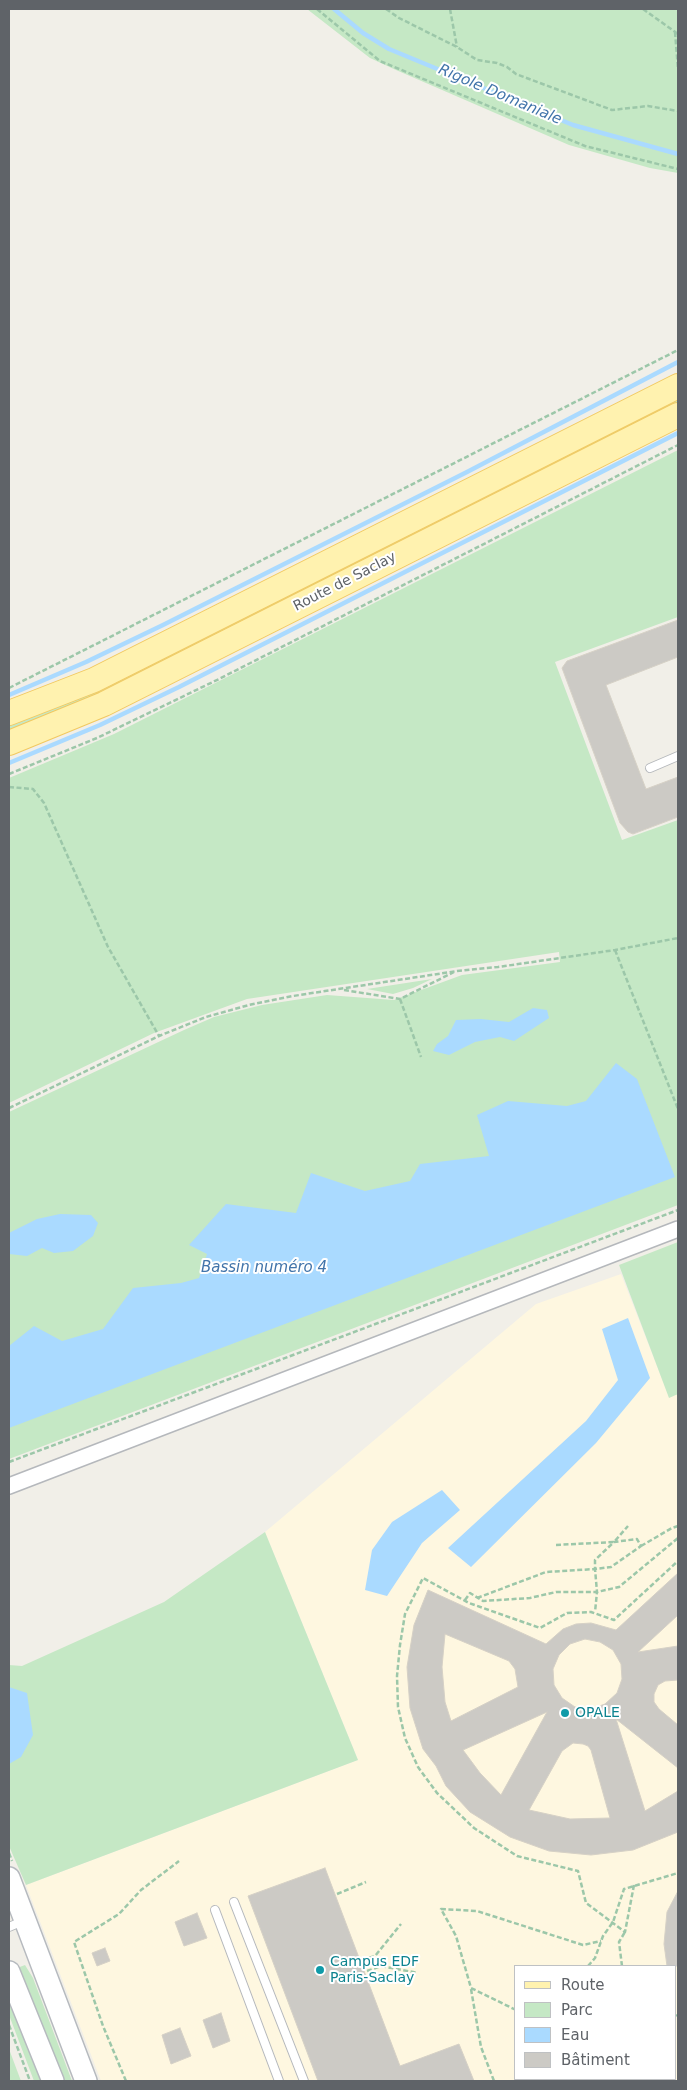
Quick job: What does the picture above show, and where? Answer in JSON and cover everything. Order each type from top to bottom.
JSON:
[{"type":"main road","name":"Route de Saclay","points":[[9,713],[94,680],[678,386]]},
{"type":"main road","name":"Route de Saclay","points":[[9,743],[104,704],[678,415]]},
{"type":"street","points":[[9,1486],[678,1229]]},
{"type":"street","points":[[9,1878],[16,1920],[86,2081]]},
{"type":"street","points":[[9,1972],[53,2081]]},
{"type":"lane","points":[[650,768],[678,756]]},
{"type":"lane","points":[[234,1902],[304,2081]]},
{"type":"lane","points":[[215,1910],[279,2081]]},
{"type":"path","points":[[316,9],[380,61],[585,146],[678,169]]},
{"type":"path","points":[[386,9],[399,18],[457,47],[476,60],[497,63],[507,67],[516,74],[612,110],[648,106],[678,112]]},
{"type":"path","points":[[450,9],[457,47]]},
{"type":"path","points":[[643,9],[677,33],[678,69]]},
{"type":"path","points":[[9,688],[678,350]]},
{"type":"path","points":[[9,774],[98,738],[210,683],[678,445]]},
{"type":"path","points":[[9,787],[33,789],[44,803],[108,947],[160,1036]]},
{"type":"path","points":[[9,1108],[160,1036],[206,1018],[249,1005],[457,971],[615,950],[678,938]]},
{"type":"path","points":[[615,950],[678,1109]]},
{"type":"path","points":[[340,989],[400,999],[457,971]]},
{"type":"path","points":[[400,999],[421,1057]]},
{"type":"path","points":[[9,1462],[678,1210]]},
{"type":"path","points":[[595,1613],[597,1592],[595,1560],[628,1526]]},
{"type":"path","points":[[477,1598],[546,1572],[612,1567],[642,1546],[678,1526]]},
{"type":"path","points":[[465,1600],[470,1593],[483,1601],[530,1598],[556,1592],[597,1592],[619,1587],[678,1538]]},
{"type":"path","points":[[556,1545],[636,1539],[642,1546]]},
{"type":"path","points":[[624,1932],[586,1903],[578,1871],[517,1856],[474,1828],[437,1793],[418,1767],[405,1738],[398,1707],[397,1676],[405,1614],[423,1578],[465,1600],[540,1628],[567,1614],[595,1613],[614,1620],[678,1561]]},
{"type":"path","points":[[126,2081],[103,2026],[74,1942],[119,1914],[141,1890],[179,1861]]},
{"type":"path","points":[[589,1965],[595,1958],[601,1941],[613,1922],[624,1888],[678,1873]]},
{"type":"path","points":[[337,1894],[366,1882]]},
{"type":"path","points":[[622,1965],[619,1942],[624,1932],[634,1885]]},
{"type":"path","points":[[494,2081],[481,2047],[470,1988],[456,1936],[441,1909],[477,1911],[583,1945],[601,1941]]},
{"type":"path","points":[[362,1960],[376,1956],[401,1924]]},
{"type":"path","points":[[367,1971],[381,1966],[418,1973]]},
{"type":"path","points":[[470,1988],[514,2009]]},
{"type":"path","points":[[9,2024],[30,2081]]},
{"type":"shaded area","points":[[621,1274],[669,1397],[678,1394],[678,2081],[101,2081],[26,1885],[358,1760],[265,1532],[536,1304]]},
{"type":"green space","points":[[307,9],[678,9],[678,173],[650,168],[569,145],[396,70],[370,58]]},
{"type":"green space","points":[[678,396],[678,405],[145,673],[9,735],[9,725]]},
{"type":"green space","points":[[678,450],[678,617],[555,662],[622,840],[678,820],[678,1205],[9,1459],[9,1112],[214,1017],[262,1005],[327,995],[394,1000],[462,975],[560,962],[559,952],[247,999],[154,1033],[9,1103],[9,778],[114,734]]},
{"type":"green space","points":[[432,979],[413,988],[393,994],[367,989]]},
{"type":"green space","points":[[678,1242],[678,1394],[669,1398],[619,1265]]},
{"type":"green space","points":[[265,1532],[358,1760],[26,1885],[9,1846],[9,1665],[22,1666],[164,1602]]},
{"type":"green space","points":[[25,1965],[33,1978],[72,2081],[59,2081],[17,1968]]},
{"type":"green space","points":[[9,1986],[44,2081],[34,2081],[9,2015]]},
{"type":"green space","points":[[9,2049],[21,2081],[9,2081]]},
{"type":"water","points":[[533,1008],[547,1010],[549,1018],[514,1041],[500,1037],[475,1042],[449,1055],[433,1051],[437,1044],[448,1036],[456,1020],[481,1019],[509,1022]]},
{"type":"water","name":"Bassin numéro 4","points":[[616,1063],[637,1079],[675,1177],[9,1428],[9,1346],[34,1326],[62,1341],[103,1329],[133,1288],[181,1283],[199,1278],[207,1254],[189,1245],[226,1204],[296,1213],[311,1173],[365,1191],[410,1181],[420,1164],[489,1156],[477,1115],[508,1101],[567,1106],[586,1101]]},
{"type":"water","points":[[60,1214],[91,1215],[98,1223],[93,1236],[73,1251],[54,1253],[42,1248],[27,1256],[9,1254],[9,1233],[37,1219]]},
{"type":"water","points":[[628,1318],[650,1378],[596,1443],[471,1567],[448,1548],[586,1421],[618,1380],[602,1329]]},
{"type":"water","points":[[442,1490],[460,1510],[422,1543],[387,1596],[365,1590],[372,1550],[392,1522]]},
{"type":"water","points":[[9,1687],[27,1693],[33,1735],[21,1757],[9,1764]]},
{"type":"building","points":[[678,620],[678,657],[606,685],[646,789],[678,777],[678,817],[633,834],[628,832],[620,823],[562,668],[567,661]]},
{"type":"building","name":"OPALE","points":[[678,1573],[678,1615],[638,1652],[678,1646],[678,1680],[665,1681],[658,1685],[654,1694],[654,1702],[659,1709],[678,1725],[678,1768],[616,1719],[645,1811],[678,1791],[678,1832],[633,1850],[591,1855],[549,1851],[510,1837],[470,1812],[446,1786],[436,1766],[423,1749],[410,1708],[407,1667],[414,1625],[428,1590],[546,1644],[563,1629],[576,1624],[591,1623],[616,1630]],"holes":[[[445,1634],[509,1661],[515,1669],[518,1687],[451,1721],[445,1702],[442,1667]],[[585,1639],[600,1642],[613,1650],[621,1664],[622,1679],[617,1693],[605,1704],[591,1709],[575,1707],[562,1698],[554,1685],[553,1669],[559,1655],[570,1644]],[[547,1712],[501,1795],[480,1773],[463,1750]],[[573,1743],[583,1744],[591,1750],[610,1818],[570,1819],[529,1810],[562,1751]]]},
{"type":"building","name":"Campus EDF Paris-Saclay","points":[[325,1868],[400,2066],[459,2044],[474,2081],[318,2081],[248,1896]]},
{"type":"building","points":[[678,1891],[678,1966],[667,1965],[664,1944],[667,1912]]},
{"type":"building","points":[[197,1913],[207,1938],[184,1946],[175,1922]]},
{"type":"building","points":[[105,1948],[110,1961],[97,1966],[92,1953]]},
{"type":"building","points":[[221,2013],[230,2041],[213,2048],[203,2020]]},
{"type":"building","points":[[180,2028],[191,2056],[171,2064],[162,2035]]},
{"type":"waterway","name":"Rigole Domaniale","points":[[334,9],[363,33],[389,49],[573,125],[678,154]]},
{"type":"waterway","points":[[9,695],[86,662],[163,625],[467,472],[678,362]]},
{"type":"waterway","points":[[9,763],[100,725],[179,687],[678,433]]},
{"type":"place","name":"OPALE","points":[[565,1713]]},
{"type":"place","name":"Campus EDF Paris-Saclay","points":[[320,1970]]}]
